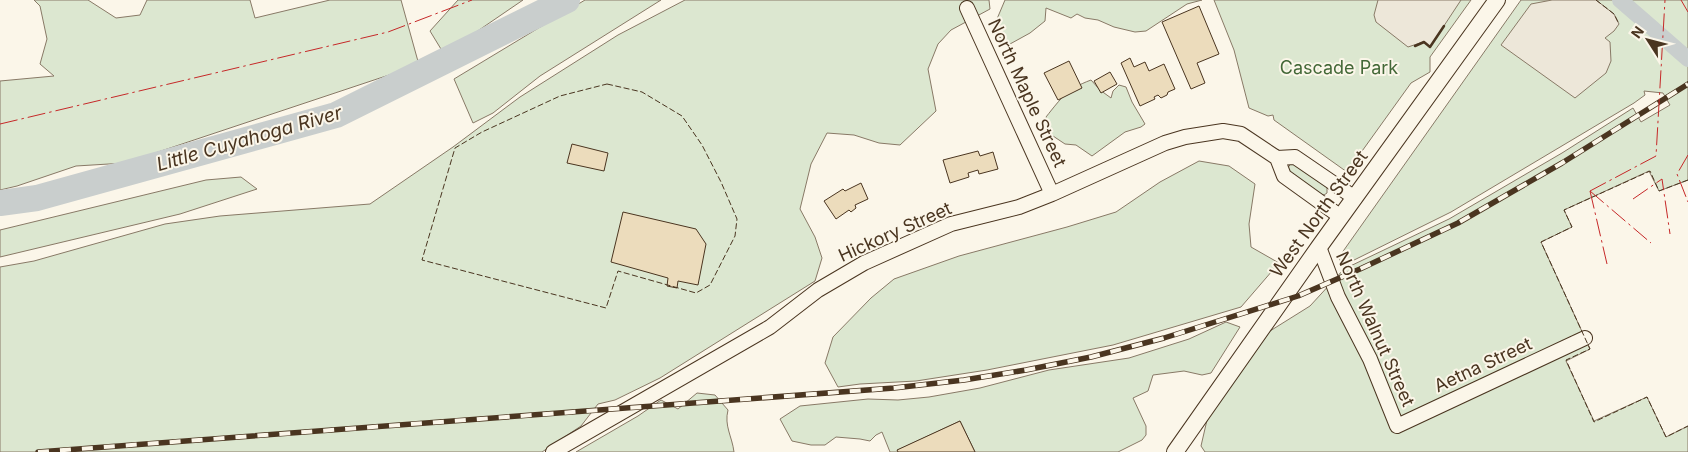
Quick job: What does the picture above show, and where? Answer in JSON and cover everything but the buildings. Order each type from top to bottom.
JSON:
[{"type":"street","name":"West North Street","points":[[1175,452],[1496,0]]},
{"type":"street","name":"North Maple Street","points":[[967,8],[1052,194]]},
{"type":"street","name":"Hickory Street","points":[[553,452],[770,327],[818,290],[864,263],[951,224],[1019,208],[1166,143],[1206,133],[1224,131],[1241,134],[1277,158],[1284,176],[1341,217]]},
{"type":"street","name":"Hickory Street","points":[[1277,158],[1295,157],[1355,198]]},
{"type":"street","name":"North Walnut Street","points":[[1319,247],[1338,297],[1370,359],[1397,426]]},
{"type":"street","name":"Aetna Street","points":[[1397,426],[1585,338]]},
{"type":"green space","points":[[34,0],[88,0],[116,18],[140,15],[147,0],[250,0],[255,18],[330,0],[401,0],[419,65],[125,163],[76,166],[0,190],[0,81],[54,76],[40,64],[47,39],[40,6]]},
{"type":"green space","points":[[458,0],[523,0],[444,54],[430,31]]},
{"type":"green space","points":[[585,0],[661,0],[540,76],[493,113],[473,123],[454,79]]},
{"type":"green space","points":[[685,0],[989,0],[990,9],[951,30],[938,44],[928,69],[936,111],[900,145],[879,143],[854,135],[827,133],[811,164],[800,209],[815,237],[822,258],[815,281],[660,378],[615,400],[598,404],[581,426],[542,452],[0,452],[0,267],[34,261],[165,224],[220,216],[370,204],[453,147],[520,97],[618,35]]},
{"type":"green space","points":[[1005,0],[1202,0],[1187,4],[1146,31],[1135,32],[1077,14],[1071,18],[1046,8],[1045,21],[1030,33],[1010,44],[998,36],[994,26]]},
{"type":"green space","name":"Cascade Park","points":[[1214,0],[1471,0],[1430,57],[1430,72],[1411,83],[1347,172],[1274,120],[1273,115],[1268,116],[1249,108],[1234,50]]},
{"type":"green space","points":[[1521,0],[1688,0],[1688,180],[1659,191],[1649,171],[1564,210],[1572,227],[1541,242],[1590,349],[1566,361],[1594,421],[1647,397],[1666,437],[1688,426],[1688,452],[1205,452],[1201,446],[1207,420],[1270,331],[1310,306],[1344,269],[1449,219],[1562,153],[1633,108],[1641,122],[1670,105],[1663,93],[1644,91],[1645,95],[1634,103],[1451,212],[1342,266],[1339,257]]},
{"type":"green space","points":[[1091,80],[1111,98],[1113,91],[1119,85],[1126,87],[1132,102],[1145,124],[1125,132],[1092,156],[1076,145],[1065,144],[1047,132],[1046,117],[1066,94]]},
{"type":"green space","points":[[1199,161],[1229,166],[1255,184],[1249,224],[1251,247],[1279,263],[1241,307],[1113,345],[987,370],[916,381],[838,387],[825,363],[833,337],[871,298],[894,279],[959,256],[1116,212],[1160,182]]},
{"type":"green space","points":[[1292,162],[1327,187],[1327,193],[1324,195],[1320,194],[1289,172],[1287,169]]},
{"type":"green space","points":[[241,177],[257,189],[180,214],[0,257],[0,230],[206,180]]},
{"type":"green space","points":[[1226,322],[1240,327],[1211,373],[1202,375],[1184,371],[1153,375],[1148,391],[1133,398],[1146,426],[1146,435],[1142,440],[1118,452],[975,452],[960,421],[898,450],[898,452],[890,452],[882,432],[870,441],[836,437],[825,445],[811,445],[792,441],[780,419],[800,406],[868,399],[898,400],[929,397],[980,388],[1049,370],[1129,358],[1189,339]]},
{"type":"green space","points":[[697,393],[715,395],[728,410],[728,426],[734,452],[576,452],[638,416],[661,400],[678,409]]},
{"type":"shaded area","points":[[1378,0],[1461,0],[1430,47],[1423,42],[1408,47],[1376,22],[1374,15]]},
{"type":"shaded area","points":[[1552,0],[1596,0],[1614,14],[1619,24],[1605,38],[1610,42],[1611,61],[1606,73],[1575,98],[1501,45],[1531,4]]},
{"type":"waterway","name":"Little Cuyahoga River","points":[[0,203],[37,198],[336,115],[567,0]]},
{"type":"waterway","points":[[1620,0],[1688,59]]},
{"type":"railway","points":[[38,452],[894,388],[964,380],[1091,357],[1164,338],[1298,296],[1360,269],[1458,223],[1562,163],[1688,84]]},
{"type":"fence","points":[[1596,0],[1614,14],[1619,24]]},
{"type":"fence","points":[[607,84],[642,92],[682,116],[702,145],[721,182],[737,219],[735,236],[710,285],[696,293],[618,271],[606,308],[422,260],[455,148],[482,132],[560,96],[607,84]]},
{"type":"fence","points":[[1688,180],[1659,191],[1650,171],[1564,210],[1572,227],[1541,242],[1590,349],[1566,360],[1594,422],[1647,397],[1666,437],[1688,426]]},
{"type":"wall","points":[[1415,46],[1424,42],[1430,47],[1444,26]]},
{"type":"power","points":[[0,124],[388,32],[472,0]]},
{"type":"power","points":[[1590,191],[1656,156],[1665,0]]},
{"type":"power","points":[[1681,0],[1688,12]]},
{"type":"power","points":[[1688,155],[1677,174],[1688,202]]},
{"type":"power","points":[[1633,199],[1662,179],[1670,234]]},
{"type":"power","points":[[1590,191],[1651,243]]},
{"type":"power","points":[[1590,191],[1607,264]]}]
